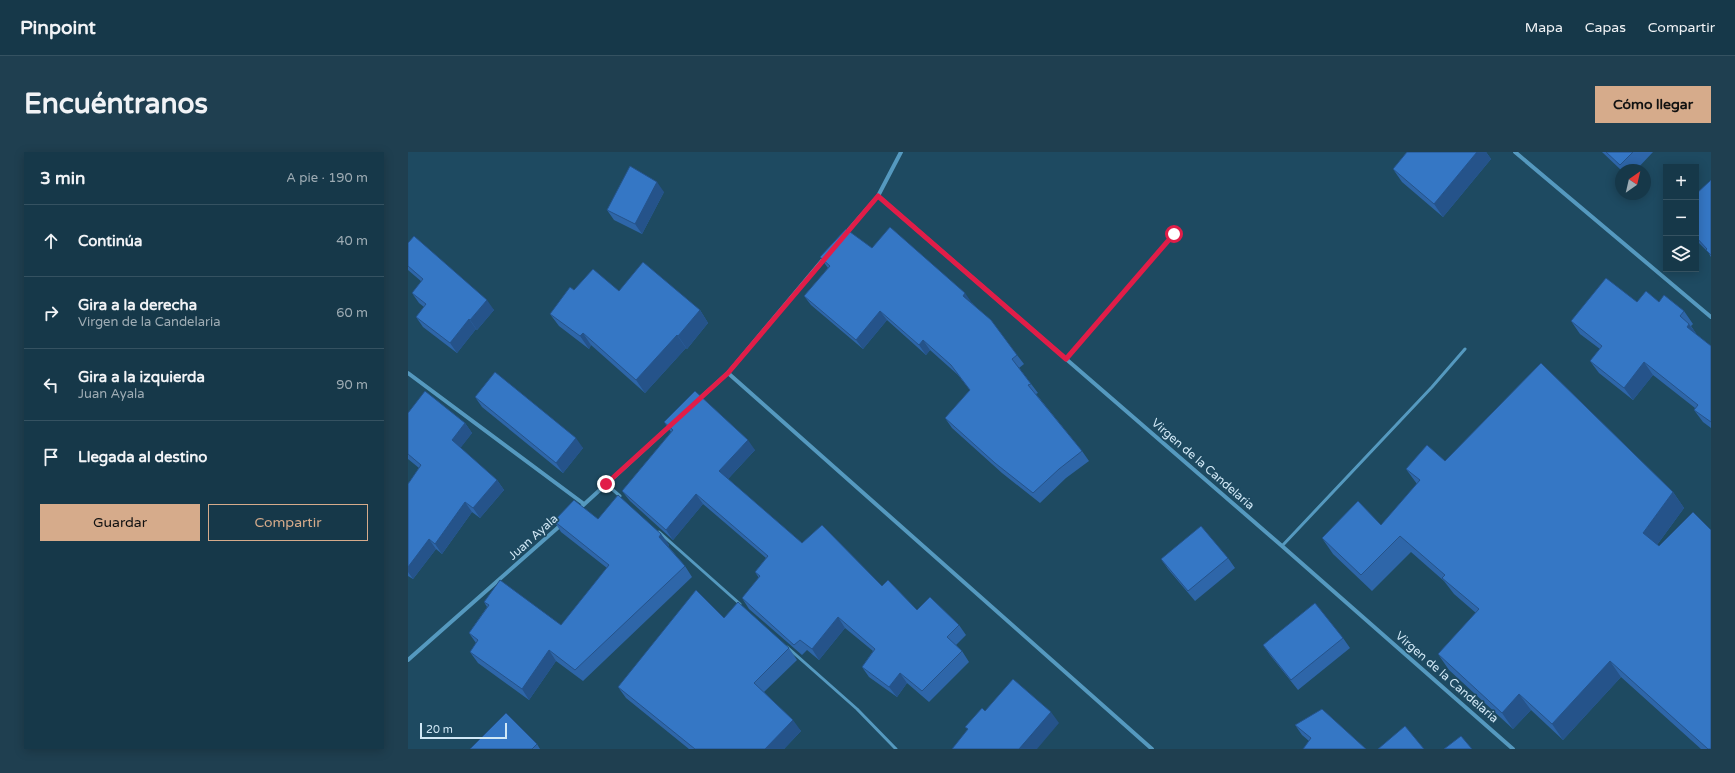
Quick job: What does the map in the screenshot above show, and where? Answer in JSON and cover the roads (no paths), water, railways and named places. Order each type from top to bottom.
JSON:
[{"type":"street","points":[[843,236],[878,196],[901,152]]},
{"type":"street","points":[[1515,152],[1711,317]]},
{"type":"street","name":"Virgen de la Candelaria","points":[[878,196],[1282,546],[1513,749]]},
{"type":"street","points":[[693,404],[728,373],[828,253]]},
{"type":"street","points":[[408,373],[584,504]]},
{"type":"street","points":[[728,373],[1152,749]]},
{"type":"street","name":"Juan Ayala","points":[[573,514],[676,420]]},
{"type":"street","name":"Juan Ayala","points":[[408,660],[568,519]]},
{"type":"lane","points":[[1066,359],[1174,234]]},
{"type":"lane","points":[[1282,546],[1432,387],[1465,349]]},
{"type":"lane","points":[[606,484],[624,500]]},
{"type":"lane","points":[[658,531],[746,610]]},
{"type":"lane","points":[[781,641],[857,709],[896,749]]}]
